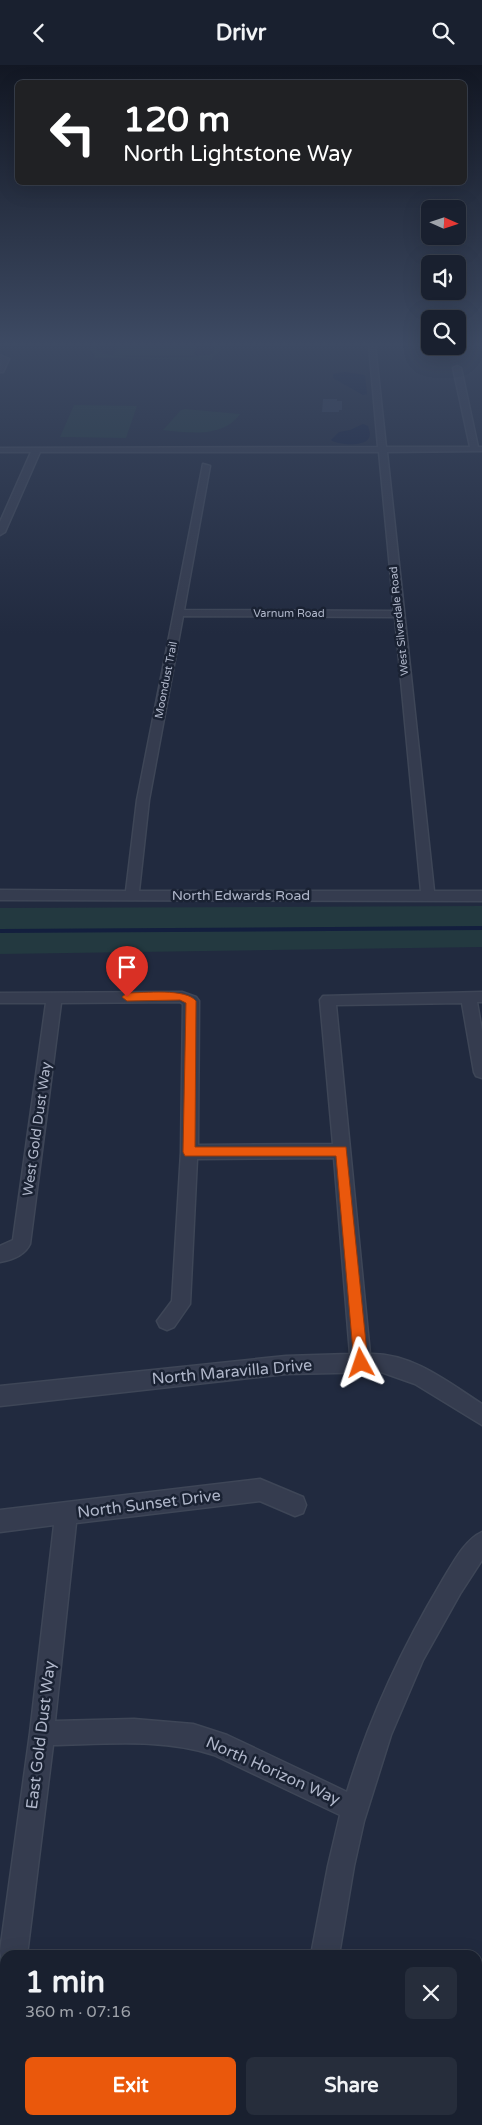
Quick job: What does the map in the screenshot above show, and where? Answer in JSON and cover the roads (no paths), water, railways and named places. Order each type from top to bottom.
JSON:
[{"type":"street","name":"West Silverdale Road","points":[[381,441],[428,896]]},
{"type":"street","points":[[0,449],[478,449]]},
{"type":"street","points":[[0,532],[37,449]]},
{"type":"street","name":"Moondust Trail","points":[[132,895],[143,801],[206,466]]},
{"type":"street","name":"Varnum Road","points":[[179,613],[399,614]]},
{"type":"street","name":"North Edwards Road","points":[[0,895],[482,896]]},
{"type":"street","points":[[0,999],[182,997],[191,1001],[189,1152],[181,1304],[167,1321]]},
{"type":"street","points":[[361,1363],[328,1000],[475,997],[482,1072]]},
{"type":"street","name":"West Gold Dust Way","points":[[3,1254],[20,1244],[23,1232],[54,998]]},
{"type":"street","points":[[189,1152],[342,1151]]},
{"type":"street","name":"North Maravilla Drive","points":[[0,1396],[286,1365],[381,1363],[398,1367],[422,1377],[482,1415]]},
{"type":"street","name":"North Sunset Drive","points":[[0,1521],[260,1490],[295,1505]]},
{"type":"street","name":"East Gold Dust Way","points":[[14,1950],[42,1733],[66,1514]]},
{"type":"street","points":[[326,1950],[332,1908],[354,1808],[378,1734],[398,1683],[449,1591],[482,1543]]},
{"type":"street","name":"North Horizon Way","points":[[42,1733],[134,1731],[193,1736],[218,1744],[354,1808]]},
{"type":"water","points":[[333,441],[366,441],[357,444]]},
{"type":"waterway","points":[[0,931],[482,928]]}]
